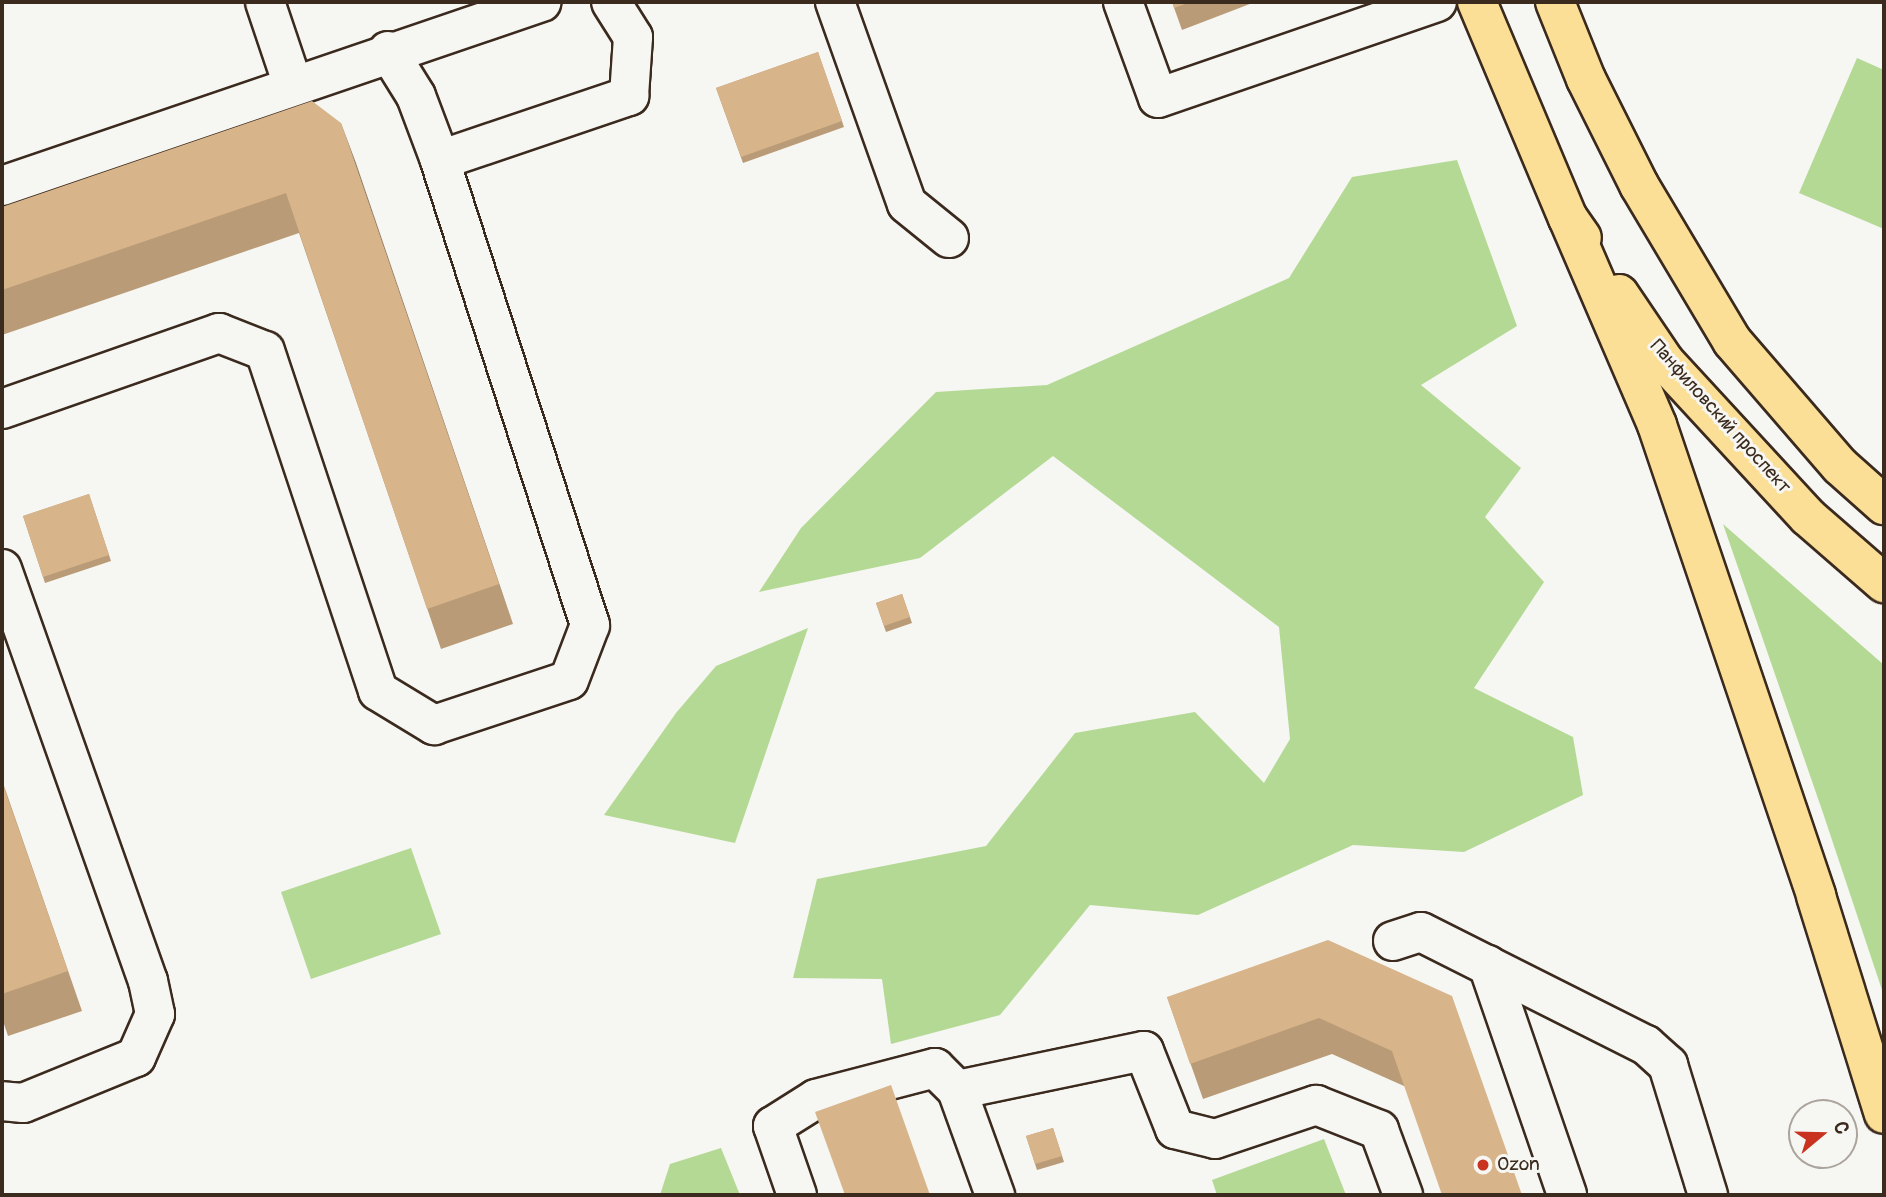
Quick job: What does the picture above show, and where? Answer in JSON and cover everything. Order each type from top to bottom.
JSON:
[{"type":"main road","name":"Панфиловский проспект","points":[[1476,2],[1568,218],[1665,362],[1808,517],[1884,583]]},
{"type":"main road","points":[[1557,3],[1639,185],[1732,341],[1840,466],[1884,505]]},
{"type":"main road","points":[[1568,218],[1657,425],[1816,896],[1884,1114]]},
{"type":"lane","points":[[265,2],[293,85]]},
{"type":"lane","points":[[2,186],[388,51],[542,2]]},
{"type":"lane","points":[[440,160],[629,96],[633,37],[611,2]]},
{"type":"lane","points":[[835,2],[907,204],[949,238]]},
{"type":"lane","points":[[1123,2],[1158,98],[1437,2]]},
{"type":"lane","points":[[2,409],[219,332],[265,351],[377,691],[434,725],[569,681],[590,625],[440,160],[416,96],[388,51]]},
{"type":"lane","points":[[2,569],[148,981],[155,1014],[136,1056],[23,1103],[2,1101]]},
{"type":"lane","points":[[1393,941],[1421,932],[1646,1045],[1668,1065],[1708,1195]]},
{"type":"lane","points":[[1488,965],[1567,1195]]},
{"type":"lane","points":[[957,1090],[1144,1051],[1175,1129],[1215,1139],[1316,1105],[1379,1130],[1403,1195]]},
{"type":"lane","points":[[797,1195],[773,1126],[816,1099],[935,1068],[957,1090],[995,1195]]},
{"type":"green space","points":[[1857,58],[1884,70],[1884,229],[1799,193]]},
{"type":"green space","points":[[1457,160],[1517,326],[1421,385],[1521,468],[1485,517],[1544,582],[1474,688],[1573,737],[1583,795],[1464,852],[1353,845],[1198,915],[1090,905],[1000,1015],[891,1044],[882,979],[793,978],[817,879],[986,846],[1075,733],[1195,712],[1264,783],[1290,739],[1279,627],[1053,456],[920,558],[759,592],[801,528],[936,392],[1047,385],[1289,278],[1352,177]]},
{"type":"green space","points":[[1723,524],[1884,665],[1884,996],[1823,813]]},
{"type":"green space","points":[[808,628],[735,843],[604,815],[676,713],[716,666]]},
{"type":"green space","points":[[411,848],[441,934],[311,979],[281,892]]},
{"type":"green space","points":[[1324,1139],[1346,1195],[1217,1195],[1212,1180]]},
{"type":"green space","points":[[721,1148],[740,1195],[660,1195],[670,1164]]},
{"type":"building","points":[[1172,2],[1191,2],[1174,8]]},
{"type":"building","points":[[818,52],[842,121],[741,157],[716,88]]},
{"type":"building","points":[[312,101],[341,123],[499,584],[427,609],[286,193],[2,290],[2,207]]},
{"type":"building","points":[[89,494],[109,555],[43,577],[23,516]]},
{"type":"building","points":[[902,594],[910,617],[884,626],[876,603]]},
{"type":"building","points":[[2,782],[68,971],[2,994]]},
{"type":"building","points":[[1328,940],[1452,996],[1522,1195],[1442,1195],[1392,1051],[1319,1018],[1190,1064],[1167,997]]},
{"type":"building","points":[[891,1085],[930,1195],[845,1195],[815,1112]]},
{"type":"building","points":[[1053,1128],[1062,1156],[1035,1164],[1026,1136]]},
{"type":"place","name":"Ozon","points":[[1483,1165]]}]
